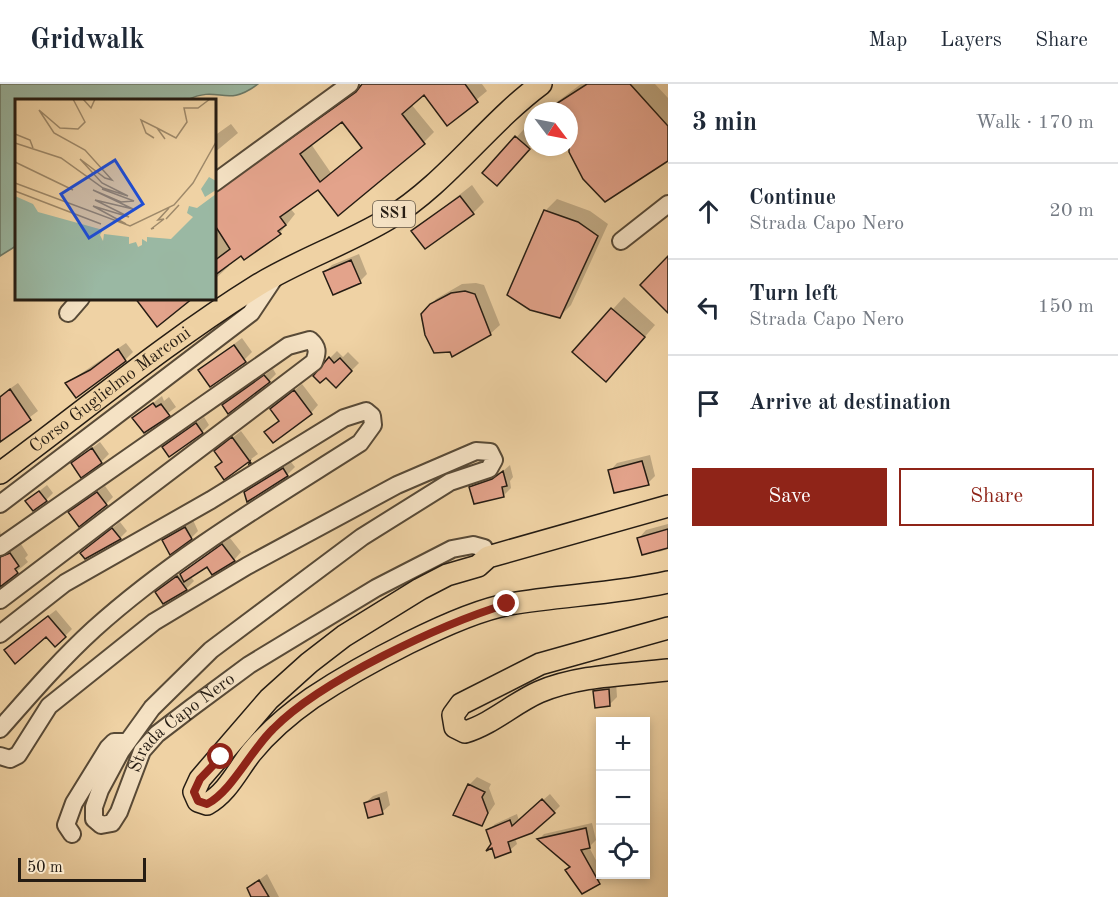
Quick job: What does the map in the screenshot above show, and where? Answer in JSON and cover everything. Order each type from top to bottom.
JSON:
[{"type":"main road","name":"SS1","points":[[276,274],[389,219],[432,184],[520,100],[542,84]]},
{"type":"main road","name":"Corso Guglielmo Marconi","points":[[0,473],[221,309],[276,274]]},
{"type":"main road","points":[[668,506],[488,557],[478,566],[447,575],[420,589],[344,636],[268,699],[200,779],[194,792],[198,801],[207,804],[219,798],[251,753],[274,728],[305,703],[333,685],[442,629],[475,614],[507,604],[668,582]]},
{"type":"main road","points":[[668,628],[540,664],[461,704],[453,715],[455,727],[465,732],[474,729],[530,697],[575,680],[668,670]]},
{"type":"street","points":[[216,182],[350,84]]},
{"type":"street","points":[[621,241],[668,204]]},
{"type":"street","points":[[0,504],[251,313],[276,274]]},
{"type":"street","points":[[68,313],[79,300]]},
{"type":"street","points":[[0,547],[288,346],[310,340],[315,345],[318,354],[314,362],[0,600]]},
{"type":"street","points":[[0,634],[65,583],[211,500],[344,418],[366,411],[372,416],[373,425],[360,443],[210,540],[109,617],[45,678],[0,729]]},
{"type":"street","name":"Strada Capo Nero","points":[[0,756],[10,759],[18,755],[49,706],[154,622],[247,566],[397,485],[467,454],[490,452],[494,460],[489,469],[450,482],[362,537],[211,650],[152,708],[128,742],[109,772],[94,807],[94,819],[101,825],[112,823],[119,812],[142,751],[157,734],[249,665],[376,588],[452,549],[473,545],[484,548],[488,557]]},
{"type":"street","points":[[72,834],[66,825],[78,797],[108,748],[114,742],[128,742]]},
{"type":"shaded area","points":[[0,84],[258,84],[238,95],[207,94],[190,99],[15,99],[15,247],[0,256]]},
{"type":"building","points":[[362,84],[465,84],[478,102],[447,126],[424,95],[402,114],[425,144],[338,216],[318,190],[280,217],[286,225],[278,231],[281,234],[244,260],[241,256],[216,274],[216,260],[230,249],[216,227],[216,192],[356,92]],"holes":[[[342,122],[362,148],[320,182],[300,154]]]},
{"type":"building","points":[[587,84],[630,84],[668,126],[668,161],[605,202],[583,179],[571,156],[578,156],[578,102],[559,102]]},
{"type":"building","points":[[515,136],[524,144],[524,156],[497,186],[482,173]]},
{"type":"building","points":[[460,196],[474,214],[425,249],[411,231]]},
{"type":"building","points":[[544,210],[578,222],[598,236],[560,318],[530,310],[507,295]]},
{"type":"building","points":[[668,256],[668,313],[640,285]]},
{"type":"building","points":[[351,260],[361,283],[333,295],[323,272]]},
{"type":"building","points":[[465,291],[475,294],[491,335],[452,357],[450,352],[434,353],[425,335],[421,314],[430,304],[451,293]]},
{"type":"building","points":[[137,300],[191,300],[157,327]]},
{"type":"building","points":[[611,308],[645,337],[606,382],[572,352]]},
{"type":"building","points":[[234,345],[246,362],[210,387],[198,370]]},
{"type":"building","points":[[118,349],[126,361],[76,398],[65,383],[90,370]]},
{"type":"building","points":[[329,357],[334,363],[340,358],[352,371],[336,388],[326,378],[320,383],[313,376]]},
{"type":"building","points":[[264,375],[270,382],[228,414],[222,405]]},
{"type":"building","points":[[10,389],[31,420],[0,442],[0,397]]},
{"type":"building","points":[[294,390],[312,414],[273,443],[264,432],[279,421],[270,409]]},
{"type":"building","points":[[153,403],[156,407],[161,404],[170,416],[144,433],[132,418]]},
{"type":"building","points":[[196,423],[203,433],[169,457],[162,447]]},
{"type":"building","points":[[232,437],[250,461],[224,480],[215,467],[222,462],[214,451]]},
{"type":"building","points":[[92,448],[102,463],[81,478],[71,463]]},
{"type":"building","points":[[642,461],[649,485],[614,493],[608,470]]},
{"type":"building","points":[[283,468],[288,476],[247,502],[244,492]]},
{"type":"building","points":[[503,471],[507,486],[502,487],[504,497],[474,504],[469,487],[492,479]]},
{"type":"building","points":[[39,491],[47,501],[33,511],[25,501]]},
{"type":"building","points":[[97,492],[107,505],[79,527],[68,512]]},
{"type":"building","points":[[185,527],[192,539],[170,555],[162,540]]},
{"type":"building","points":[[112,528],[121,539],[85,559],[80,553]]},
{"type":"building","points":[[668,529],[668,548],[642,555],[637,538]]},
{"type":"building","points":[[222,544],[235,561],[212,575],[207,567],[184,582],[180,574]]},
{"type":"building","points":[[10,553],[19,566],[15,569],[18,573],[0,587],[0,557]]},
{"type":"building","points":[[177,576],[187,590],[163,604],[155,592]]},
{"type":"building","points":[[48,616],[66,637],[55,647],[46,637],[15,664],[4,650]]},
{"type":"building","points":[[609,689],[610,706],[595,708],[593,691]]},
{"type":"building","points":[[468,784],[485,792],[482,797],[488,813],[482,826],[453,815]]},
{"type":"building","points":[[379,798],[383,814],[368,818],[364,803]]},
{"type":"building","points":[[542,799],[555,813],[532,833],[508,842],[511,852],[495,858],[492,848],[486,851],[491,844],[486,830],[510,820],[512,826]]},
{"type":"building","points":[[586,828],[590,848],[581,850],[600,884],[582,894],[565,870],[570,867],[537,839]]},
{"type":"building","points":[[259,880],[269,897],[251,897],[247,888]]},
{"type":"route","points":[[221,757],[200,779],[194,792],[198,801],[207,804],[219,798],[251,753],[274,728],[333,685],[442,629],[475,614],[507,604]]}]
